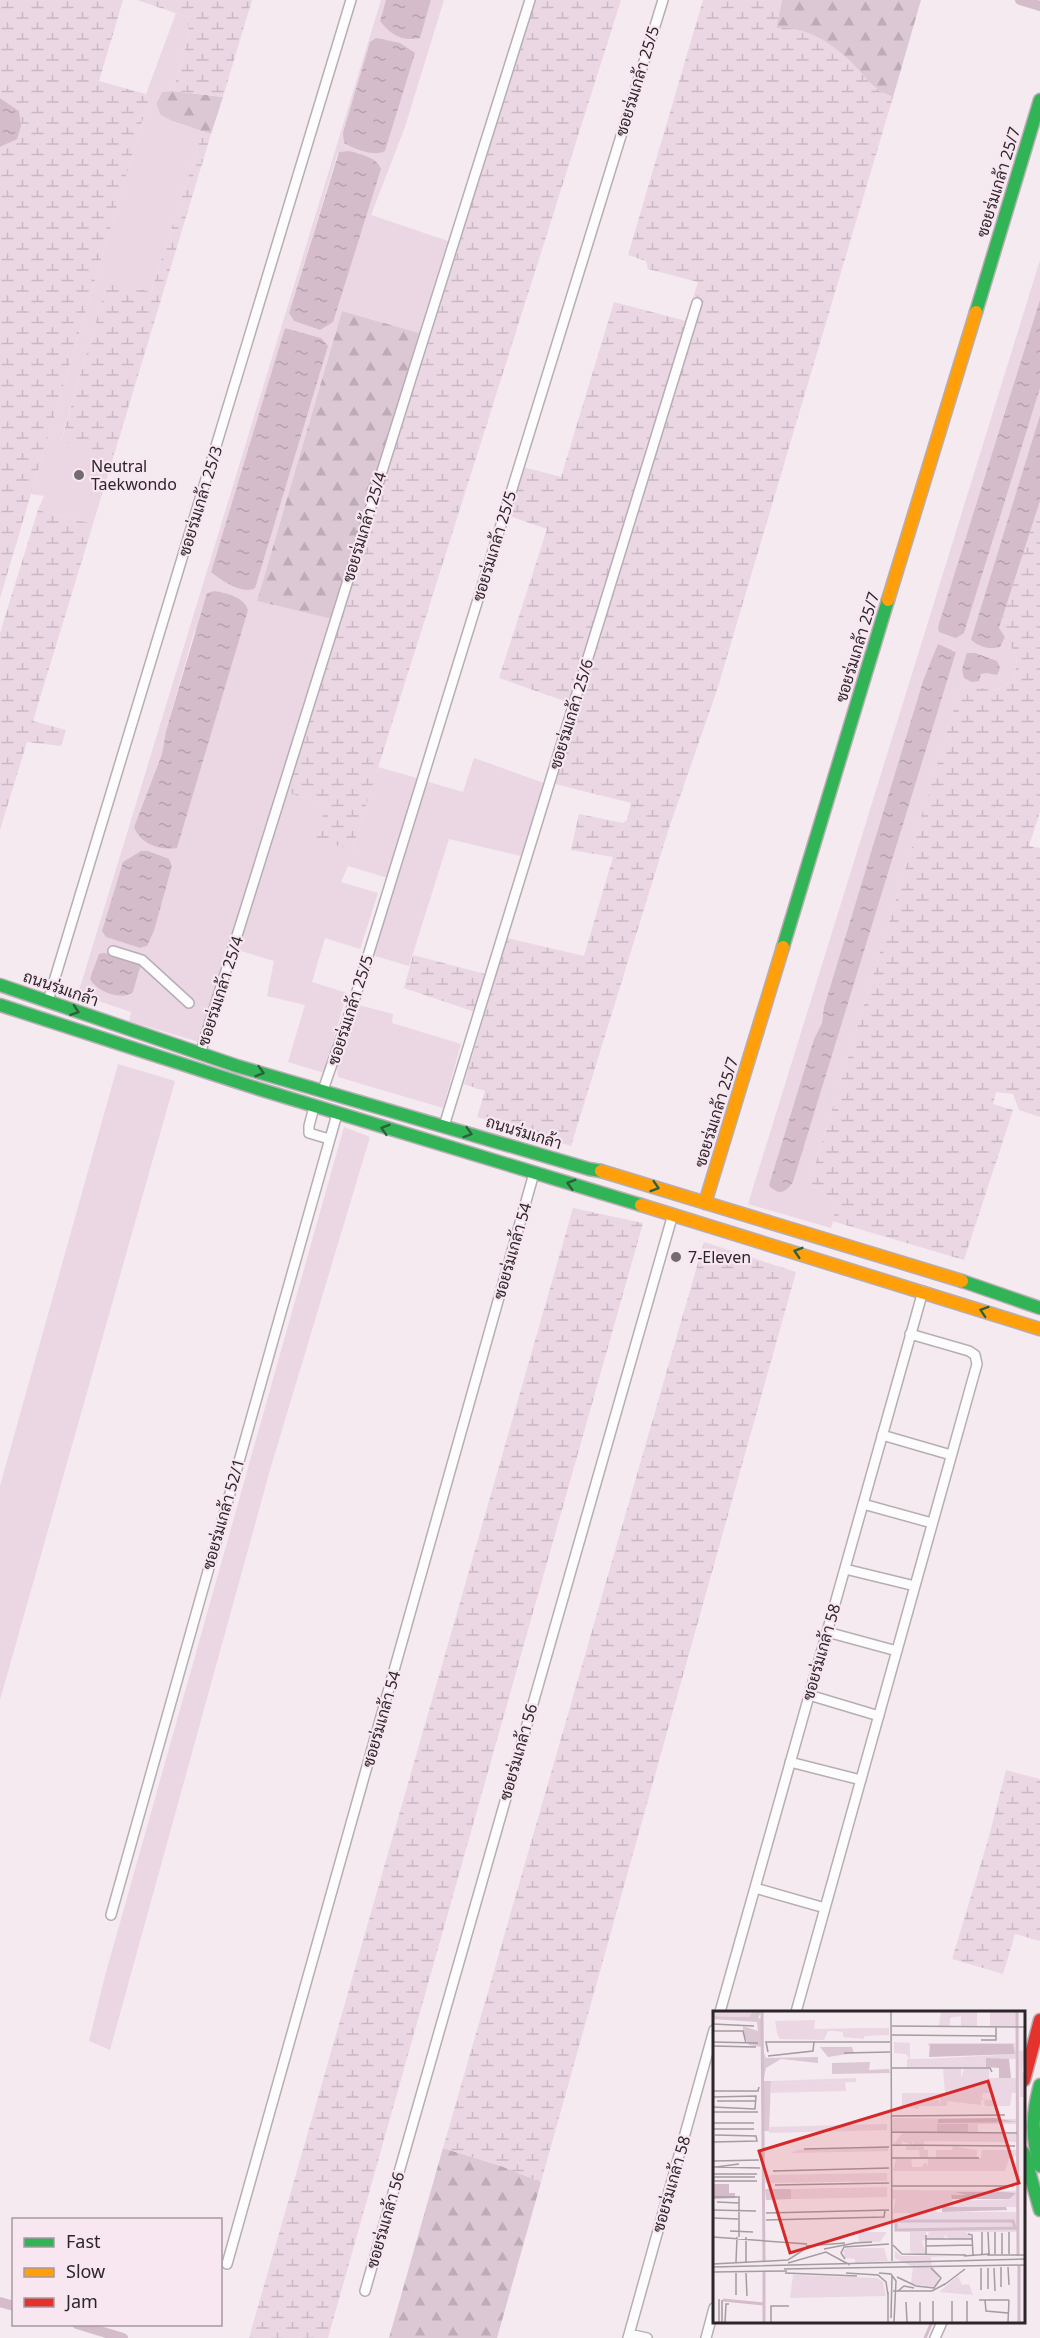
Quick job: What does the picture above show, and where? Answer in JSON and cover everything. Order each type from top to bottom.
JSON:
[{"type":"main road","name":"ซอยร่มเกล้า 25/7","points":[[705,1203],[1040,100]]},
{"type":"main road","name":"ถนนร่มเกล้า","points":[[0,985],[200,1054],[705,1203],[985,1288],[1040,1308]]},
{"type":"main road","points":[[0,1005],[314,1107],[673,1214],[1040,1329]]},
{"type":"main road","points":[[1025,2073],[1040,2020]]},
{"type":"main road","points":[[1040,2085],[1033,2110],[1031,2133],[1032,2149],[1040,2166]]},
{"type":"main road","points":[[1040,2133],[1032,2149],[1026,2175],[1040,2210]]},
{"type":"street","name":"ซอยร่มเกล้า 25/3","points":[[48,1001],[351,0]]},
{"type":"street","name":"ซอยร่มเกล้า 25/4","points":[[200,1054],[388,446],[530,0]]},
{"type":"street","name":"ซอยร่มเกล้า 25/5","points":[[323,1090],[358,989],[663,0]]},
{"type":"street","name":"ซอยร่มเกล้า 25/6","points":[[444,1126],[697,303]]},
{"type":"street","points":[[113,951],[142,960],[189,1003]]},
{"type":"street","points":[[314,1107],[309,1132],[329,1139]]},
{"type":"street","name":"ซอยร่มเกล้า 52/1","points":[[111,1915],[337,1114]]},
{"type":"street","name":"ซอยร่มเกล้า 54","points":[[227,2264],[534,1173]]},
{"type":"street","name":"ซอยร่มเกล้า 56","points":[[365,2291],[673,1214]]},
{"type":"street","name":"ซอยร่มเกล้า 58","points":[[721,2011],[923,1291]]},
{"type":"street","points":[[797,2011],[977,1359],[969,1351],[910,1334]]},
{"type":"street","points":[[882,1435],[951,1455]]},
{"type":"street","points":[[863,1503],[932,1523]]},
{"type":"street","points":[[845,1569],[915,1586]]},
{"type":"street","points":[[827,1632],[897,1651]]},
{"type":"street","points":[[809,1695],[879,1716]]},
{"type":"street","points":[[790,1762],[861,1780]]},
{"type":"street","points":[[754,1888],[825,1908]]},
{"type":"street","name":"ซอยร่มเกล้า 58","points":[[628,2336],[713,2034]]},
{"type":"street","points":[[706,2338],[713,2312]]},
{"type":"street","points":[[935,2338],[942,2323]]},
{"type":"street","points":[[628,2336],[647,2338]]},
{"type":"green space","points":[[0,0],[123,0],[99,81],[146,94],[148,102],[0,598],[0,147],[16,139],[19,111],[0,98]]},
{"type":"green space","points":[[137,0],[252,0],[223,97],[173,91],[189,35],[187,17]]},
{"type":"green space","points":[[381,0],[386,0],[380,21],[389,30],[402,36],[420,37],[431,0],[444,0],[405,127],[371,215],[448,241],[419,333],[342,311],[257,601],[332,619],[199,1042],[129,1021],[131,1012],[78,994]],"holes":[[[338,152],[333,321],[320,330],[294,321],[289,313]],[[285,328],[321,338],[211,572]],[[195,629],[215,720],[177,848],[134,827],[162,754],[166,731]],[[172,866],[154,931],[147,946],[140,948],[107,937],[103,931]],[[140,970],[133,992],[119,996],[93,985]]]},
{"type":"green space","points":[[536,0],[621,0],[352,850],[316,839],[326,805],[286,792]]},
{"type":"green space","points":[[703,0],[782,0],[776,28],[809,33],[828,43],[846,57],[871,84],[893,97],[717,690],[668,831],[571,1146],[477,1117],[485,1091],[464,1084],[507,938],[584,956],[613,857],[571,850],[579,814],[623,823],[627,820],[631,803],[555,784],[579,706],[499,678],[547,529],[509,516],[523,467],[561,477],[614,302],[686,321],[698,282],[648,269],[646,261],[628,255]]},
{"type":"green space","points":[[782,0],[921,0],[893,97],[875,88],[842,54],[834,49],[776,28]]},
{"type":"green space","points":[[176,13],[187,17],[189,35],[173,91],[162,92],[156,104],[170,119],[203,131],[151,292],[108,281],[61,440],[114,455],[93,524],[38,510],[44,496],[31,494],[148,102],[146,94]]},
{"type":"green space","points":[[173,91],[223,97],[211,134],[161,115],[156,104],[162,92]]},
{"type":"green space","points":[[203,131],[211,134],[114,455],[61,441],[108,280],[151,292]]},
{"type":"green space","points":[[1040,260],[1040,300],[964,633],[1040,388],[1040,415],[993,570],[1000,647],[1005,637],[1017,656],[1014,681],[994,691],[962,684],[810,1182],[838,1204],[831,1228],[748,1204]],"holes":[[[953,649],[956,652],[793,1182],[785,1191],[772,1190],[814,1039],[822,1023],[824,1007],[923,681]]]},
{"type":"green space","points":[[342,311],[419,333],[332,619],[257,601]]},
{"type":"green space","points":[[1040,501],[1040,812],[1029,846],[1040,848],[1040,1117],[1019,1110],[1013,1094],[996,1092],[993,1104],[1013,1110],[964,1260],[832,1221],[838,1204],[810,1182],[962,683],[994,691],[1014,681],[1017,656],[999,628]]},
{"type":"green space","points":[[38,510],[93,524],[33,721],[66,730],[61,746],[27,742],[0,830],[0,633]]},
{"type":"green space","points":[[474,758],[544,783],[521,856],[449,839],[409,966],[372,955],[425,781],[463,792]]},
{"type":"green space","points":[[378,767],[417,778],[388,878],[348,866],[341,882],[378,893],[360,949],[325,938],[312,982],[347,993],[324,1073],[288,1062],[305,1005],[267,996],[274,961],[238,950],[286,792],[326,805],[352,850]]},
{"type":"green space","points":[[413,955],[485,974],[475,1012],[404,988]]},
{"type":"green space","points":[[359,1005],[393,1014],[392,1023],[461,1044],[443,1108],[338,1077],[337,1068]]},
{"type":"green space","points":[[118,1064],[175,1081],[0,1700],[0,1486]]},
{"type":"green space","points":[[344,1127],[370,1137],[270,1470],[110,2050],[89,2041],[105,1976]]},
{"type":"green space","points":[[573,1208],[643,1223],[328,2338],[249,2338]]},
{"type":"green space","points":[[704,1242],[796,1272],[541,2182],[501,2166],[443,2148]]},
{"type":"green space","points":[[1006,1770],[1040,1779],[1040,1941],[1015,1934],[1003,1974],[952,1959],[988,1840]]},
{"type":"green space","points":[[443,2148],[501,2166],[541,2182],[497,2338],[389,2338]]},
{"type":"water","points":[[386,0],[431,0],[420,38],[402,38],[384,26],[380,21]]},
{"type":"water","points":[[376,38],[400,43],[415,53],[385,151],[370,153],[344,143],[343,133],[370,42]]},
{"type":"water","points":[[0,98],[19,111],[21,126],[17,139],[0,147]]},
{"type":"water","points":[[349,151],[372,159],[381,169],[333,322],[320,330],[294,321],[289,313],[339,152]]},
{"type":"water","points":[[1040,300],[1040,388],[964,633],[956,638],[939,632],[938,627]]},
{"type":"water","points":[[285,328],[321,338],[328,346],[255,588],[244,590],[232,586],[211,572]]},
{"type":"water","points":[[1040,415],[1040,501],[999,628],[1005,637],[1000,647],[985,647],[971,640]]},
{"type":"water","points":[[214,591],[239,599],[248,610],[177,848],[158,847],[141,838],[134,827],[162,754],[166,731],[207,593]]},
{"type":"water","points":[[938,644],[956,652],[793,1182],[785,1191],[779,1192],[769,1185],[814,1039],[822,1023],[824,1007],[923,681]]},
{"type":"water","points":[[967,653],[975,653],[997,661],[1000,668],[997,675],[981,674],[979,681],[972,682],[964,678],[962,669]]},
{"type":"water","points":[[141,851],[148,851],[169,859],[172,866],[154,931],[147,946],[140,948],[106,937],[102,931],[123,862]]},
{"type":"water","points":[[104,953],[141,965],[133,992],[122,996],[110,994],[93,984],[90,979],[99,954]]},
{"type":"waterway","points":[[1020,0],[1040,6]]},
{"type":"waterway","points":[[0,2302],[12,2305]]},
{"type":"waterway","points":[[925,2338],[932,2323]]},
{"type":"waterway","points":[[84,2326],[123,2338]]},
{"type":"traffic: fast","points":[[976,312],[1040,100]]},
{"type":"traffic: fast","points":[[783,947],[888,600]]},
{"type":"traffic: fast","points":[[0,985],[237,1066],[601,1171]]},
{"type":"traffic: fast","points":[[0,1005],[259,1089],[641,1205]]},
{"type":"traffic: fast","points":[[962,1281],[1040,1308]]},
{"type":"traffic: fast","points":[[1040,2085],[1035,2106],[1034,2126],[1035,2145],[1040,2166]]},
{"type":"traffic: fast","points":[[1040,2133],[1040,2149]]},
{"type":"traffic: fast","points":[[1025,2157],[1040,2210]]},
{"type":"traffic: slow","points":[[888,600],[976,312]]},
{"type":"traffic: slow","points":[[705,1203],[783,947]]},
{"type":"traffic: slow","points":[[601,1171],[962,1281]]},
{"type":"traffic: slow","points":[[641,1205],[1040,1329]]},
{"type":"traffic: jam","points":[[1025,2076],[1040,2020]]},
{"type":"place","name":"Neutral Taekwondo","points":[[79,475]]},
{"type":"place","name":"7-Eleven","points":[[676,1257]]}]
